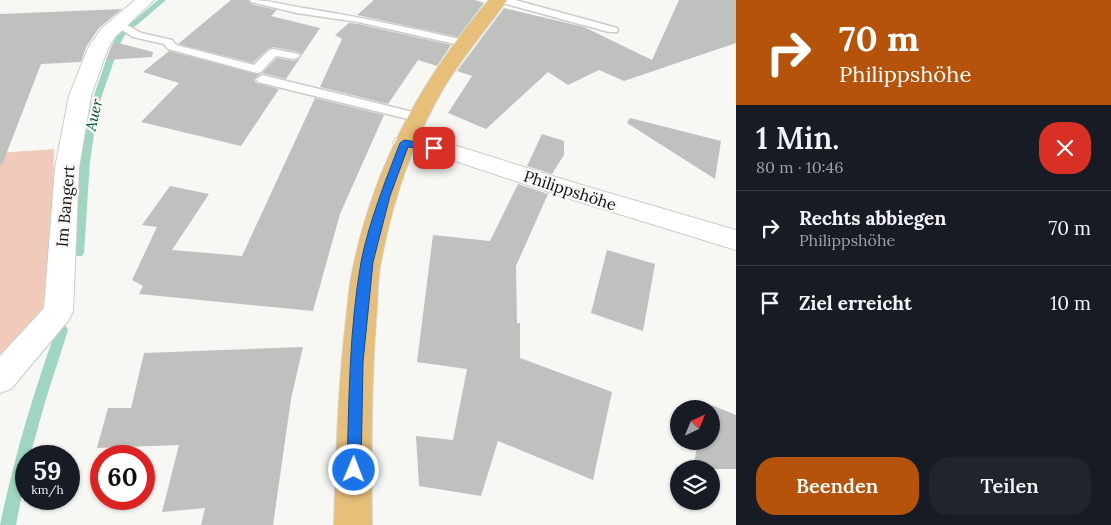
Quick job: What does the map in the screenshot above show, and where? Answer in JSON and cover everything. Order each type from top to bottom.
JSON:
[{"type":"main road","points":[[353,525],[356,362],[367,262],[385,196],[410,130],[436,81],[498,0]]},
{"type":"street","name":"Im Bangert","points":[[0,379],[58,312],[67,168],[80,96],[98,48],[125,28],[145,0]]},
{"type":"street","name":"Philippshöhe","points":[[410,130],[449,151],[576,192],[736,240]]},
{"type":"lane","points":[[255,0],[297,10],[358,19],[464,43]]},
{"type":"lane","points":[[503,0],[613,30]]},
{"type":"lane","points":[[125,28],[137,35],[168,42],[172,47],[257,69],[273,52],[294,56]]},
{"type":"lane","points":[[262,78],[410,130]]},
{"type":"shaded area","points":[[54,149],[50,305],[0,354],[0,153]]},
{"type":"building","points":[[231,0],[248,0],[251,4],[277,10],[271,16],[320,28],[302,55],[298,52],[273,47],[268,49],[253,63],[178,44]]},
{"type":"building","points":[[374,0],[475,0],[484,3],[458,37],[357,15]]},
{"type":"building","points":[[679,0],[736,0],[736,43],[624,81],[599,70],[568,85],[548,72],[486,129],[448,113],[472,76],[457,71],[504,8],[584,27],[652,60]]},
{"type":"building","points":[[122,9],[99,28],[86,47],[81,62],[41,64],[2,165],[0,164],[0,14]]},
{"type":"building","points":[[349,23],[451,45],[437,66],[418,60],[388,104],[320,87],[342,39],[335,35]]},
{"type":"building","points":[[114,42],[153,52],[152,57],[106,60]]},
{"type":"building","points":[[169,51],[260,74],[254,79],[256,83],[279,89],[241,146],[141,122],[179,83],[143,72]]},
{"type":"building","points":[[277,58],[294,61],[300,58],[286,79],[262,73]]},
{"type":"building","points":[[315,98],[384,115],[340,214],[313,311],[139,294],[143,286],[132,280],[157,227],[142,225],[170,186],[209,194],[172,250],[242,256]]},
{"type":"building","points":[[630,118],[721,141],[715,179],[627,123]]},
{"type":"building","points":[[542,134],[564,141],[564,155],[552,174],[527,166]]},
{"type":"building","points":[[518,184],[548,194],[516,266],[517,323],[520,323],[520,358],[612,392],[593,480],[498,441],[481,496],[419,486],[416,436],[453,440],[467,369],[417,362],[433,235],[490,241]]},
{"type":"building","points":[[607,250],[655,264],[643,331],[591,313]]},
{"type":"building","points":[[303,347],[291,399],[273,525],[201,525],[205,508],[162,512],[179,445],[98,445],[108,408],[131,408],[144,353]]},
{"type":"building","points":[[720,408],[736,415],[736,469],[720,469],[720,460],[695,460],[696,450],[720,450]]},
{"type":"waterway","name":"Auer","points":[[78,253],[85,161],[94,107],[114,49],[121,35],[162,0]]},
{"type":"waterway","name":"Auer","points":[[8,525],[31,427],[62,330]]},
{"type":"route","points":[[354,470],[356,362],[367,262],[385,196],[404,143],[434,148]]}]
